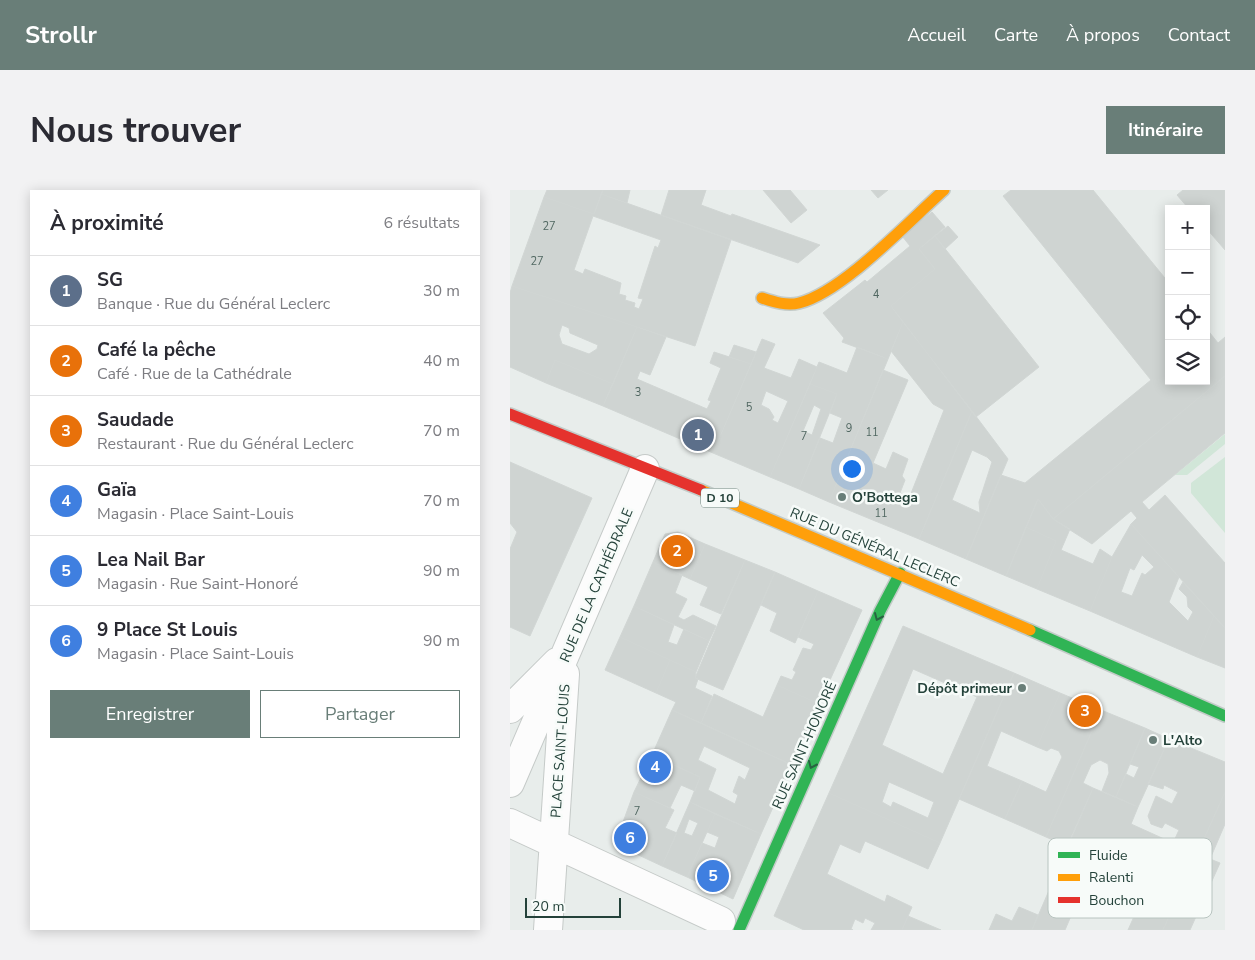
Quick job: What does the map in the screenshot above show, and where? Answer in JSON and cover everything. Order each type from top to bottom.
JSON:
[{"type":"main road","points":[[762,298],[777,304],[802,302],[839,282],[944,190]]},
{"type":"main road","name":"RUE DU GÉNÉRAL LECLERC","points":[[510,414],[728,501],[900,573],[1225,716]]},
{"type":"main road","name":"RUE SAINT-HONORÉ","points":[[736,927],[880,611],[900,573]]},
{"type":"street","name":"RUE DE LA CATHÉDRALE","points":[[510,783],[645,469]]},
{"type":"street","name":"PLACE SAINT-LOUIS","points":[[510,709],[567,653]]},
{"type":"street","name":"PLACE SAINT-LOUIS","points":[[548,930],[567,653]]},
{"type":"street","points":[[510,823],[736,927]]},
{"type":"green space","points":[[1225,434],[1225,444],[1187,475],[1175,475]]},
{"type":"green space","points":[[1225,457],[1225,533],[1191,493],[1191,483]]},
{"type":"building","points":[[547,190],[603,190],[594,214],[544,197]]},
{"type":"building","points":[[603,190],[630,190],[627,203],[601,194]]},
{"type":"building","points":[[669,190],[706,190],[701,205],[820,245],[798,263],[661,215]]},
{"type":"building","points":[[763,190],[790,190],[807,210],[791,223]]},
{"type":"building","points":[[871,190],[888,190],[878,198]]},
{"type":"building","points":[[1011,190],[1093,190],[1165,278],[1165,385],[1210,385],[1210,333],[1218,343],[1225,337],[1225,376],[1053,519],[1038,499],[1006,576],[966,559],[1001,475],[1025,483],[1151,380],[1003,196]]},
{"type":"building","points":[[1183,190],[1225,190],[1225,250],[1210,233],[1210,205],[1186,205],[1177,195]]},
{"type":"building","points":[[601,194],[731,240],[695,346],[512,286],[544,197],[594,214]],"holes":[[[593,216],[661,240],[658,248],[655,246],[638,298],[643,299],[639,309],[634,307],[635,303],[625,300],[626,296],[619,294],[621,283],[585,269],[583,274],[574,270]]]},
{"type":"building","points":[[932,212],[945,227],[919,249],[935,269],[891,306],[903,322],[888,359],[842,342],[844,338],[823,313],[865,280],[867,282],[910,246],[902,236]]},
{"type":"building","points":[[948,226],[958,237],[945,249],[935,236]]},
{"type":"building","points":[[935,236],[1039,367],[976,417],[891,306],[935,269],[919,249]]},
{"type":"building","points":[[512,286],[637,327],[613,384],[555,360],[546,383],[510,367],[510,293]],"holes":[[[562,325],[569,328],[570,333],[598,345],[597,349],[589,354],[562,344],[559,335]]]},
{"type":"building","points":[[903,322],[972,411],[919,539],[829,502],[883,370],[908,380],[873,463],[886,469],[893,452],[908,459],[902,476],[905,480],[900,493],[910,496],[944,410],[933,404],[891,351]]},
{"type":"building","points":[[637,327],[666,337],[650,375],[640,371],[637,379],[707,409],[711,401],[708,400],[721,368],[710,363],[714,352],[751,364],[713,453],[603,406]]},
{"type":"building","points":[[762,339],[775,344],[764,368],[791,378],[799,359],[817,367],[770,477],[713,453]],"holes":[[[766,391],[788,401],[778,423],[772,420],[774,417],[769,409],[761,405]]]},
{"type":"building","points":[[734,345],[756,352],[751,364],[729,357]]},
{"type":"building","points":[[857,347],[888,359],[829,502],[799,489],[820,438],[833,443],[842,418],[830,413],[837,394],[810,384],[819,362],[847,373]]},
{"type":"building","points":[[555,360],[613,384],[603,406],[546,383]]},
{"type":"building","points":[[1225,376],[1225,433],[1142,502],[1149,510],[1165,495],[1225,563],[1225,628],[1131,524],[1137,518],[1131,511],[1092,544],[1053,519]]},
{"type":"building","points":[[810,384],[837,394],[799,489],[770,477]],"holes":[[[814,405],[821,409],[812,435],[803,431]]]},
{"type":"building","points":[[972,411],[1008,459],[966,559],[919,539]],"holes":[[[972,450],[987,457],[992,462],[979,502],[980,513],[952,500]]]},
{"type":"building","points":[[510,462],[592,498],[530,636],[510,627],[510,549],[517,532],[510,523]]},
{"type":"building","points":[[1038,499],[1053,519],[1070,529],[1061,550],[1093,564],[1100,549],[1112,557],[1090,611],[1037,589],[1056,541],[1026,527]]},
{"type":"building","points":[[1131,524],[1179,577],[1169,602],[1188,621],[1193,612],[1188,607],[1187,597],[1179,589],[1183,582],[1214,616],[1197,657],[1090,611],[1112,557]],"holes":[[[1142,555],[1154,567],[1145,575],[1142,573],[1132,596],[1121,592],[1130,568],[1134,570]]]},
{"type":"building","points":[[1026,527],[1056,541],[1037,589],[1006,576]]},
{"type":"building","points":[[678,532],[705,544],[690,579],[653,562],[665,534]]},
{"type":"building","points":[[705,544],[745,560],[721,614],[700,605],[708,587],[690,579]]},
{"type":"building","points":[[745,560],[775,572],[723,690],[695,678]]},
{"type":"building","points":[[653,562],[682,575],[675,593],[687,599],[678,617],[684,620],[693,615],[716,626],[709,641],[634,606]]},
{"type":"building","points":[[775,572],[818,591],[795,643],[770,631],[777,613],[761,605]]},
{"type":"building","points":[[818,591],[862,610],[819,704],[777,685],[781,676],[792,680],[796,672],[793,670],[803,648],[811,650],[814,644],[798,637]]},
{"type":"building","points":[[634,606],[674,625],[668,642],[677,645],[684,629],[709,641],[696,672],[620,637]]},
{"type":"building","points":[[1214,616],[1225,628],[1225,668],[1197,657]]},
{"type":"building","points":[[903,626],[1014,673],[940,843],[829,793]],"holes":[[[913,669],[977,697],[943,774],[882,745]],[[889,782],[934,802],[928,818],[893,802],[891,807],[882,802]]]},
{"type":"building","points":[[620,637],[670,660],[656,693],[605,670]]},
{"type":"building","points":[[670,660],[696,672],[695,678],[698,679],[695,688],[712,696],[701,723],[672,710],[676,702],[656,693]]},
{"type":"building","points":[[1014,673],[1060,693],[1037,747],[1001,731],[987,766],[1022,781],[1005,819],[959,799]]},
{"type":"building","points":[[777,685],[819,704],[792,765],[701,723],[714,694],[763,717]]},
{"type":"building","points":[[1060,693],[1101,710],[1046,837],[1005,819],[1022,781],[1046,792],[1062,757],[1059,751],[1051,748],[1047,751],[1037,747]]},
{"type":"building","points":[[672,710],[792,765],[761,834],[690,802],[700,777],[652,755]],"holes":[[[704,746],[750,768],[745,780],[739,776],[733,792],[738,795],[735,804],[708,790],[716,769],[698,760]]]},
{"type":"building","points":[[1101,710],[1145,728],[1116,797],[1102,791],[1109,773],[1108,764],[1100,760],[1091,765],[1083,783],[1093,788],[1071,838],[1046,837]]},
{"type":"building","points":[[1145,728],[1169,739],[1138,807],[1116,797],[1126,774],[1134,778],[1139,767],[1130,764]]},
{"type":"building","points":[[1169,739],[1225,762],[1225,792],[1204,838],[1175,838],[1179,830],[1165,823],[1162,828],[1151,824],[1148,816],[1156,796],[1172,804],[1178,792],[1164,785],[1163,789],[1148,784]]},
{"type":"building","points":[[652,755],[700,777],[695,791],[681,785],[670,808],[634,792]]},
{"type":"building","points":[[1093,788],[1138,807],[1131,824],[1162,838],[1072,838]]},
{"type":"building","points":[[634,792],[674,810],[665,828],[677,833],[662,866],[615,844]]},
{"type":"building","points":[[1225,792],[1225,824],[1212,854],[1212,838],[1204,838]]},
{"type":"building","points":[[829,793],[940,843],[928,869],[865,841],[860,853],[840,844],[827,874],[885,902],[887,895],[912,907],[902,930],[871,930],[875,923],[865,918],[863,923],[855,919],[851,929],[853,930],[804,930],[774,916]]},
{"type":"building","points":[[690,802],[715,814],[687,877],[662,866]],"holes":[[[689,819],[698,823],[692,836],[684,833]]]},
{"type":"building","points":[[715,814],[761,834],[733,899],[687,877],[702,843],[715,848],[719,837],[707,832]]},
{"type":"building","points":[[1212,860],[1220,863],[1212,881]]},
{"type":"building","points":[[1048,893],[1048,918],[1070,918],[1065,930],[1032,930]]},
{"type":"building","points":[[1019,907],[1038,915],[1032,930],[989,930],[996,914],[1012,921]]},
{"type":"building","points":[[908,916],[941,930],[902,930]]},
{"type":"building","points":[[1133,918],[1168,918],[1163,930],[1128,930]]},
{"type":"building","points":[[1168,918],[1195,918],[1190,930],[1163,930]]},
{"type":"traffic: fast","points":[[739,930],[880,611],[900,573]]},
{"type":"traffic: fast","points":[[1030,630],[1225,716]]},
{"type":"traffic: slow","points":[[762,298],[780,303],[794,304],[816,296],[835,285],[875,254],[944,190]]},
{"type":"traffic: slow","points":[[701,490],[1030,630]]},
{"type":"traffic: jam","points":[[510,414],[701,490]]},
{"type":"place","name":"SG","points":[[698,435]]},
{"type":"place","name":"O'Bottega","points":[[842,497]]},
{"type":"place","name":"Café la pêche","points":[[677,551]]},
{"type":"place","name":"Dépôt primeur","points":[[1022,688]]},
{"type":"place","name":"Saudade","points":[[1085,711]]},
{"type":"place","name":"L'Alto","points":[[1153,740]]},
{"type":"place","name":"Gaïa","points":[[655,767]]},
{"type":"place","name":"9 Place St Louis","points":[[630,838]]},
{"type":"place","name":"Lea Nail Bar","points":[[713,876]]}]
